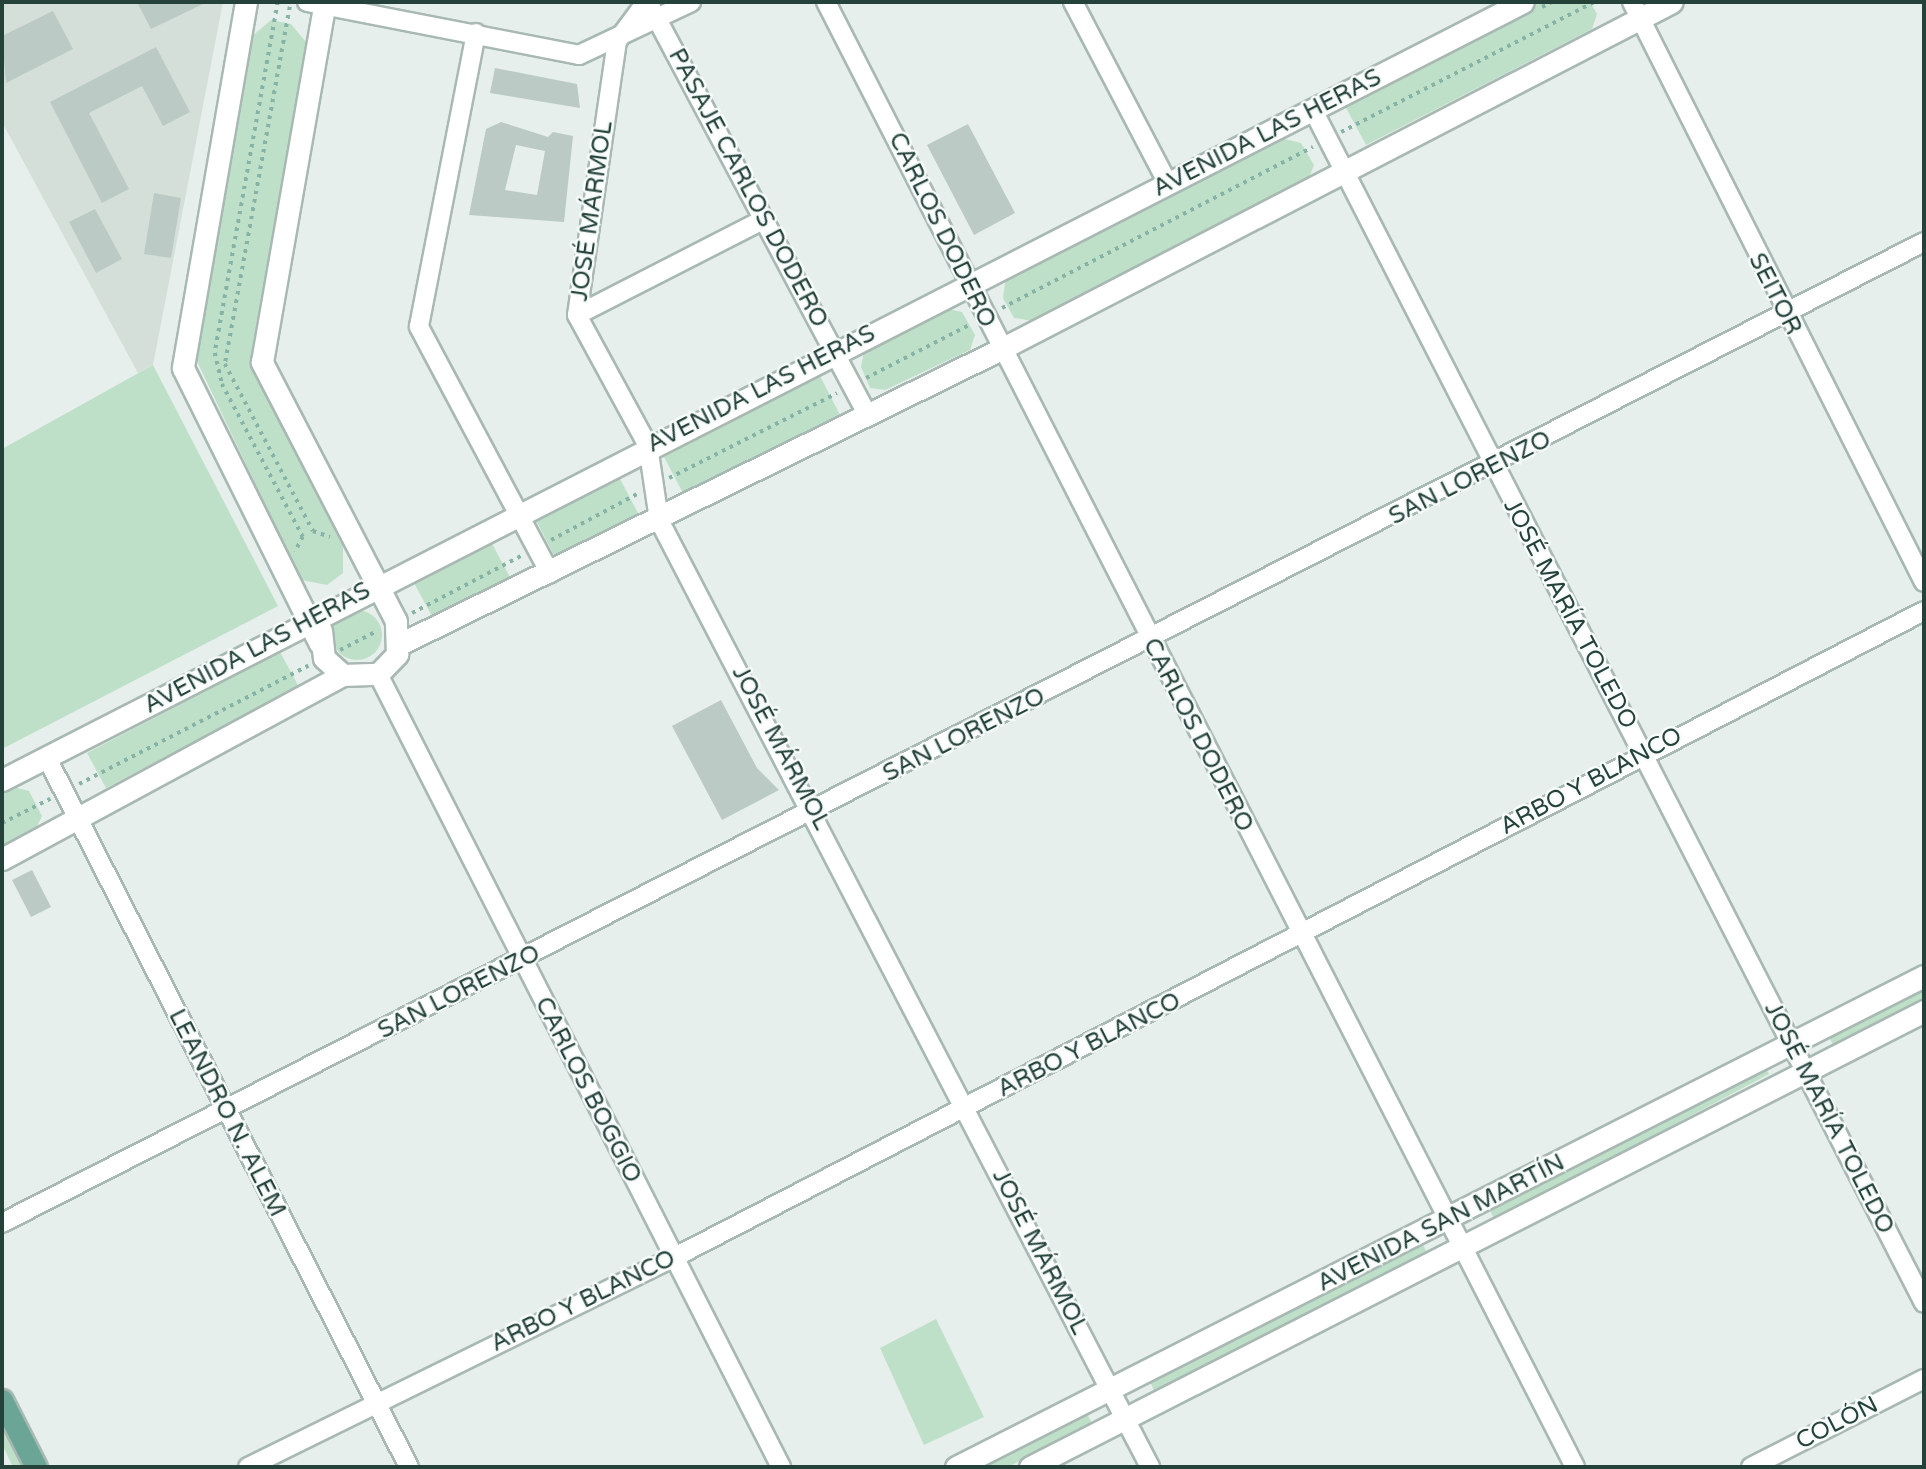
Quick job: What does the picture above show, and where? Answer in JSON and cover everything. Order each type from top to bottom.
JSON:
[{"type":"main road","points":[[246,2],[183,369],[286,569],[322,651],[343,675]]},
{"type":"main road","name":"AVENIDA LAS HERAS","points":[[2,780],[648,446],[1523,2]]},
{"type":"main road","points":[[2,859],[78,822],[343,675],[390,660],[550,573],[659,520],[866,412],[1001,349],[1345,174],[1636,10],[1672,2]]},
{"type":"main road","points":[[319,3],[261,362],[392,615],[390,660]]},
{"type":"main road","points":[[352,599],[392,615]]},
{"type":"main road","points":[[322,651],[331,610]]},
{"type":"main road","name":"AVENIDA SAN MARTÍN","points":[[956,1467],[1448,1222],[1924,976]]},
{"type":"main road","name":"AVENIDA SAN MARTÍN","points":[[1030,1467],[1924,1011]]},
{"type":"main road","points":[[2,1400],[36,1467]]},
{"type":"street","name":"PASAJE CARLOS DODERO","points":[[647,2],[866,412]]},
{"type":"street","name":"JOSÉ MÁRMOL","points":[[647,2],[617,41],[577,315],[648,446],[659,520],[814,811],[1150,1467]]},
{"type":"street","points":[[319,3],[579,55],[617,41],[691,2]]},
{"type":"street","name":"CARLOS DODERO","points":[[826,2],[972,283],[1001,349],[1300,937],[1575,1467]]},
{"type":"street","points":[[1073,2],[1168,184]]},
{"type":"street","name":"SEITOR","points":[[1636,10],[1784,314],[1924,582]]},
{"type":"street","points":[[476,33],[419,327],[550,573]]},
{"type":"street","name":"JOSÉ MARÍA TOLEDO","points":[[1313,110],[1493,467],[1643,753],[1924,1303]]},
{"type":"street","points":[[577,315],[765,219]]},
{"type":"street","name":"SAN LORENZO","points":[[2,1223],[1493,467],[1924,242]]},
{"type":"street","name":"ARBO Y BLANCO","points":[[248,1467],[376,1401],[674,1258],[1300,937],[1643,753],[1924,611]]},
{"type":"street","name":"CARLOS BOGGIO","points":[[390,660],[521,960],[781,1467]]},
{"type":"street","name":"LEANDRO N. ALEM","points":[[47,758],[409,1467]]},
{"type":"street","name":"COLÓN","points":[[1751,1467],[1924,1379]]},
{"type":"path","points":[[278,2],[215,353],[222,384],[303,537],[286,569]]},
{"type":"path","points":[[2,823],[322,651],[536,548],[1594,2]]},
{"type":"shaded area","points":[[2,2],[223,2],[153,365],[138,373],[2,122]]},
{"type":"green space","points":[[1539,2],[1590,2],[1597,14],[1592,29],[1366,145],[1344,104]]},
{"type":"green space","points":[[271,20],[291,24],[306,42],[250,361],[343,547],[343,573],[327,585],[301,580],[194,355],[250,38]]},
{"type":"green space","points":[[1281,138],[1301,143],[1314,165],[1306,185],[1034,321],[1014,318],[1003,298],[1006,277]]},
{"type":"green space","points":[[948,309],[962,312],[975,335],[970,350],[885,390],[870,388],[861,367],[864,351]]},
{"type":"green space","points":[[153,365],[278,606],[2,749],[2,449]]},
{"type":"green space","points":[[820,376],[840,415],[684,495],[664,457]]},
{"type":"green space","points":[[619,477],[639,515],[556,559],[536,520]]},
{"type":"green space","points":[[490,540],[511,579],[434,620],[413,581]]},
{"type":"green space","points":[[357,610],[375,617],[382,635],[375,653],[357,660],[339,653],[332,635],[339,617]]},
{"type":"green space","points":[[280,652],[299,687],[106,788],[87,753]]},
{"type":"green space","points":[[9,786],[29,791],[42,816],[35,830],[2,847],[2,789]]},
{"type":"green space","points":[[1924,987],[1924,1000],[1834,1047],[1829,1036]]},
{"type":"green space","points":[[1763,1064],[1769,1074],[1495,1220],[1489,1209]]},
{"type":"green space","points":[[1422,1243],[1428,1255],[1156,1394],[1150,1382]]},
{"type":"green space","points":[[936,1319],[984,1417],[924,1445],[880,1348]]},
{"type":"green space","points":[[1085,1410],[1092,1423],[1008,1467],[976,1467]]},
{"type":"green space","points":[[2,1412],[31,1467],[13,1467],[2,1444]]},
{"type":"building","points":[[137,2],[207,2],[151,29]]},
{"type":"building","points":[[53,11],[73,49],[6,83],[2,36]]},
{"type":"building","points":[[156,47],[190,112],[163,126],[142,86],[89,113],[129,189],[102,203],[50,102]]},
{"type":"building","points":[[495,68],[577,84],[580,108],[490,93]]},
{"type":"building","points":[[501,122],[548,137],[553,132],[573,136],[564,222],[469,215],[486,129]],"holes":[[[516,145],[545,151],[537,195],[505,190]]]},
{"type":"building","points":[[968,124],[1015,213],[974,235],[927,145]]},
{"type":"building","points":[[154,193],[181,198],[171,258],[144,254]]},
{"type":"building","points":[[95,209],[122,259],[96,273],[69,222]]},
{"type":"building","points":[[721,700],[757,768],[779,790],[722,820],[672,726]]},
{"type":"building","points":[[32,870],[51,907],[31,917],[12,880]]}]
